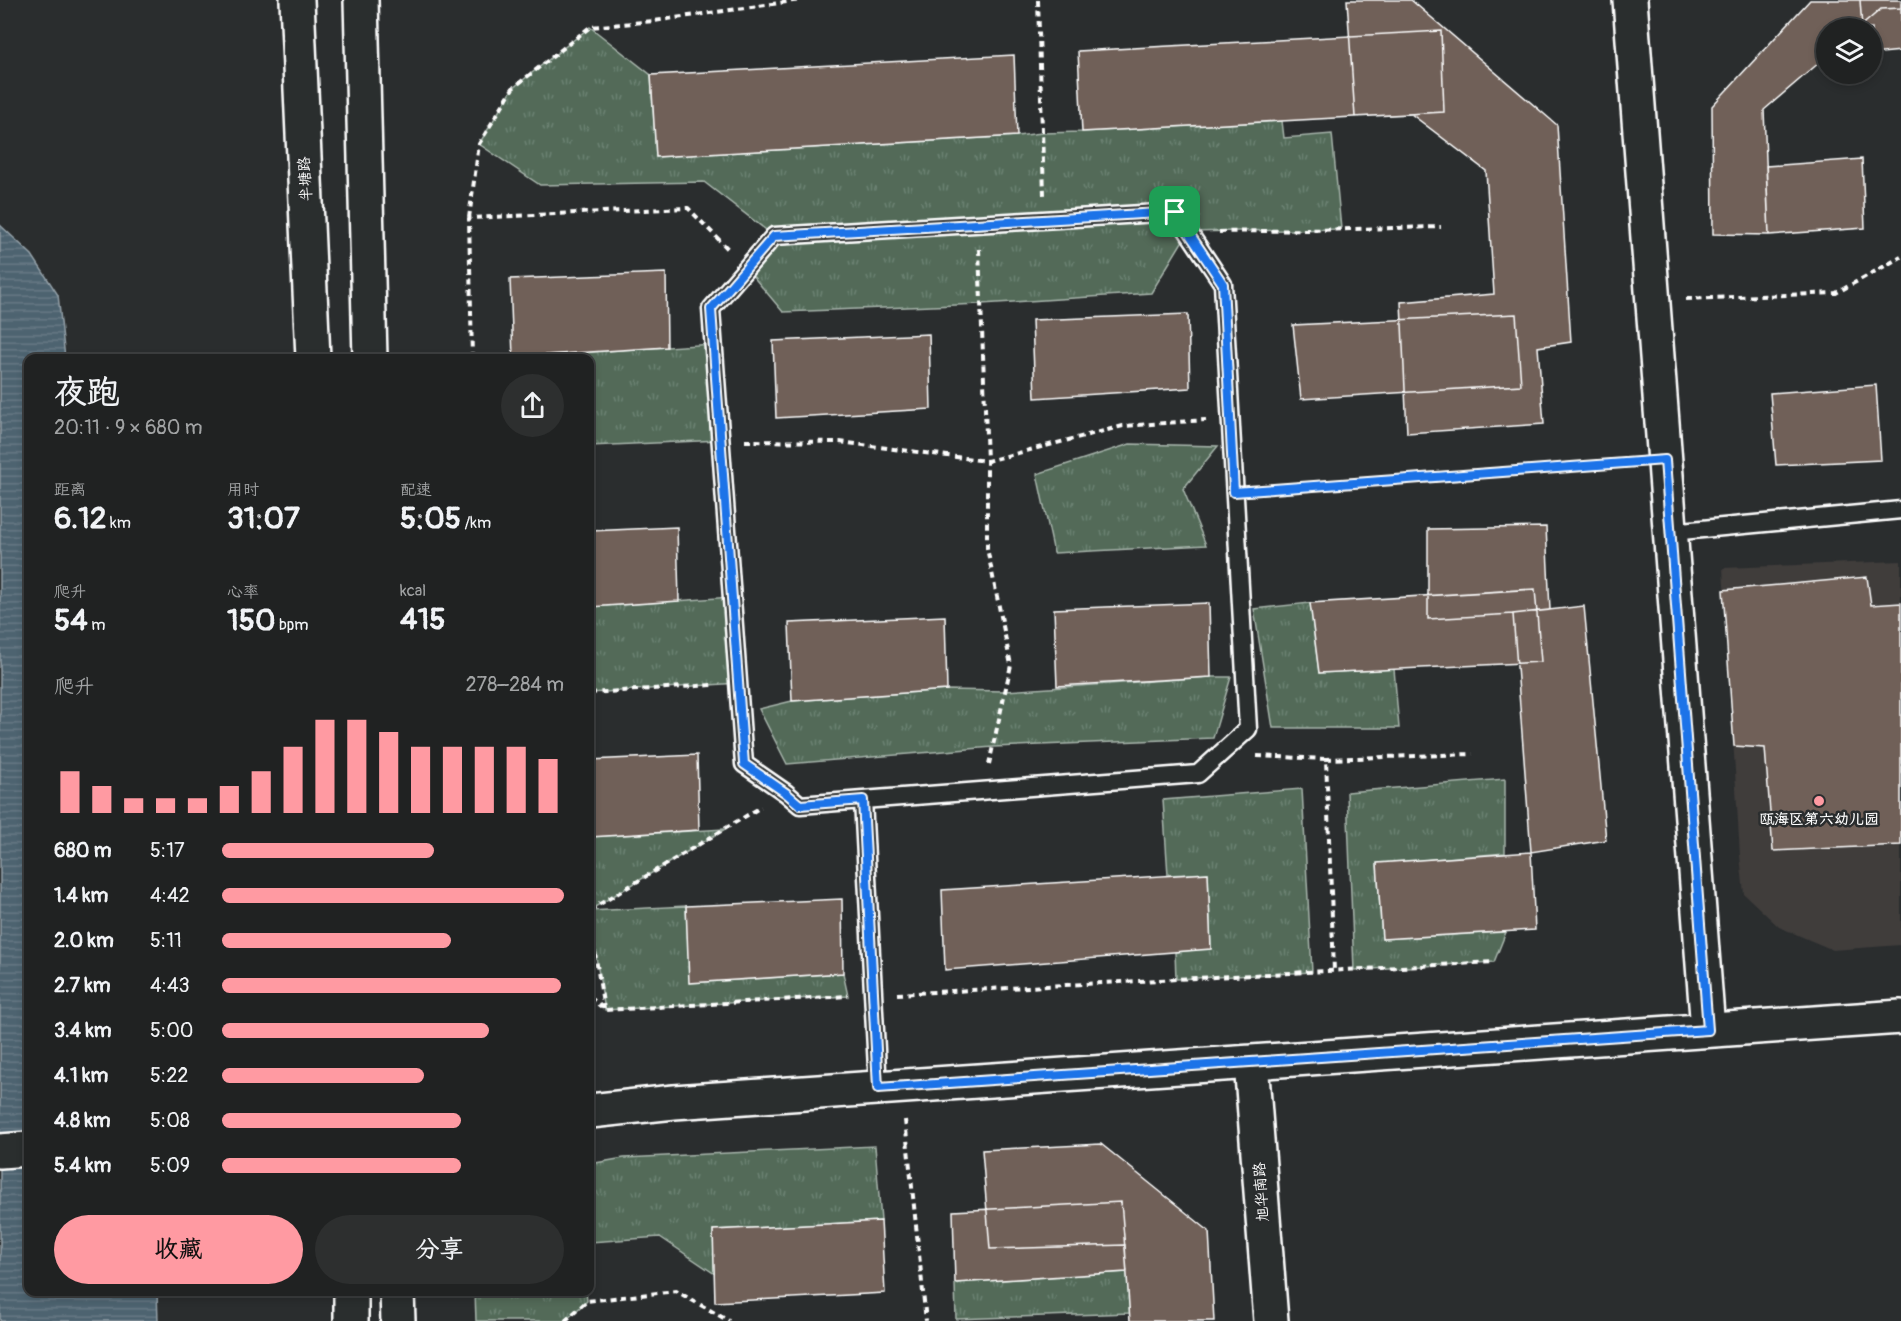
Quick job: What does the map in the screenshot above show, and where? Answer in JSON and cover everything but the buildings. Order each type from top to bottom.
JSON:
[{"type":"street","name":"半塘路","points":[[297,0],[313,354]]},
{"type":"street","points":[[361,0],[370,354]]},
{"type":"street","points":[[1630,0],[1708,1030]]},
{"type":"street","points":[[594,1111],[674,1102],[1901,1017]]},
{"type":"street","name":"旭华南路","points":[[1251,1062],[1271,1321]]},
{"type":"street","points":[[0,1151],[24,1149]]},
{"type":"street","points":[[351,1296],[351,1321]]},
{"type":"street","points":[[397,1296],[398,1321]]},
{"type":"lane","points":[[1175,212],[1223,284],[1248,729],[1198,774],[800,805],[744,764],[711,309],[774,236],[1045,220],[1175,212]]},
{"type":"lane","points":[[1671,532],[1901,510]]},
{"type":"lane","points":[[863,800],[874,995],[890,1087]]},
{"type":"path","points":[[472,354],[469,218],[479,144],[513,88],[590,27],[654,21],[800,0]]},
{"type":"path","points":[[1038,0],[1045,220]]},
{"type":"path","points":[[469,218],[688,208],[746,268]]},
{"type":"path","points":[[978,224],[987,461],[987,548],[1011,665],[984,791]]},
{"type":"path","points":[[1188,232],[1441,227]]},
{"type":"path","points":[[1653,300],[1836,293],[1901,256]]},
{"type":"path","points":[[720,440],[840,442],[987,461],[1123,426],[1230,418]]},
{"type":"path","points":[[1234,492],[1665,460]]},
{"type":"path","points":[[594,693],[738,683]]},
{"type":"path","points":[[1220,754],[1326,759],[1473,754]]},
{"type":"path","points":[[1326,759],[1334,971]]},
{"type":"path","points":[[594,908],[786,793]]},
{"type":"path","points":[[594,945],[605,1010]]},
{"type":"path","points":[[594,1000],[605,1010],[1494,962]]},
{"type":"path","points":[[890,1087],[926,1321]]},
{"type":"path","points":[[565,1321],[587,1300],[676,1291],[729,1321]]},
{"type":"shaded area","name":"瓯海区第六幼儿园","points":[[1901,561],[1901,945],[1833,950],[1779,927],[1744,894],[1723,568]]},
{"type":"green space","points":[[590,27],[651,75],[656,157],[1282,121],[1284,138],[1332,134],[1341,229],[1188,232],[1151,293],[981,304],[783,312],[746,268],[774,236],[704,182],[540,185],[479,144],[513,88]]},
{"type":"green space","points":[[713,344],[720,440],[594,446],[594,354],[559,354]]},
{"type":"green space","points":[[1130,444],[1218,446],[1183,489],[1206,545],[1054,553],[1037,474]]},
{"type":"green space","points":[[732,597],[738,683],[594,693],[594,607]]},
{"type":"green space","points":[[1310,603],[1319,673],[1394,669],[1399,728],[1273,728],[1254,609]]},
{"type":"green space","points":[[1231,677],[1213,738],[993,747],[787,764],[759,709],[792,701],[947,690],[1005,691]]},
{"type":"green space","points":[[1505,779],[1505,853],[1377,864],[1382,939],[1506,932],[1494,962],[1354,970],[1347,792]]},
{"type":"green space","points":[[1302,789],[1312,972],[1176,979],[1175,952],[1211,948],[1208,873],[1168,875],[1163,800]]},
{"type":"green space","points":[[725,829],[594,908],[594,837]]},
{"type":"green space","points":[[686,906],[690,983],[843,973],[848,996],[605,1010],[594,945],[594,911]]},
{"type":"green space","points":[[875,1146],[881,1221],[713,1230],[715,1274],[660,1237],[594,1242],[594,1163],[624,1158]]},
{"type":"green space","points":[[1127,1272],[1130,1313],[956,1319],[955,1283]]},
{"type":"green space","points":[[475,1296],[586,1296],[587,1301],[565,1321],[476,1321]]},
{"type":"water","points":[[0,225],[32,255],[58,295],[65,354],[24,354],[24,1296],[157,1296],[158,1321],[0,1321]]},
{"type":"place","name":"瓯海区第六幼儿园","points":[[1819,801]]},
{"type":"route","points":[[1175,212],[1223,284],[1234,492],[1665,460],[1708,1030],[878,1088],[863,800],[800,805],[744,764],[711,309],[774,236],[1175,212]]}]
